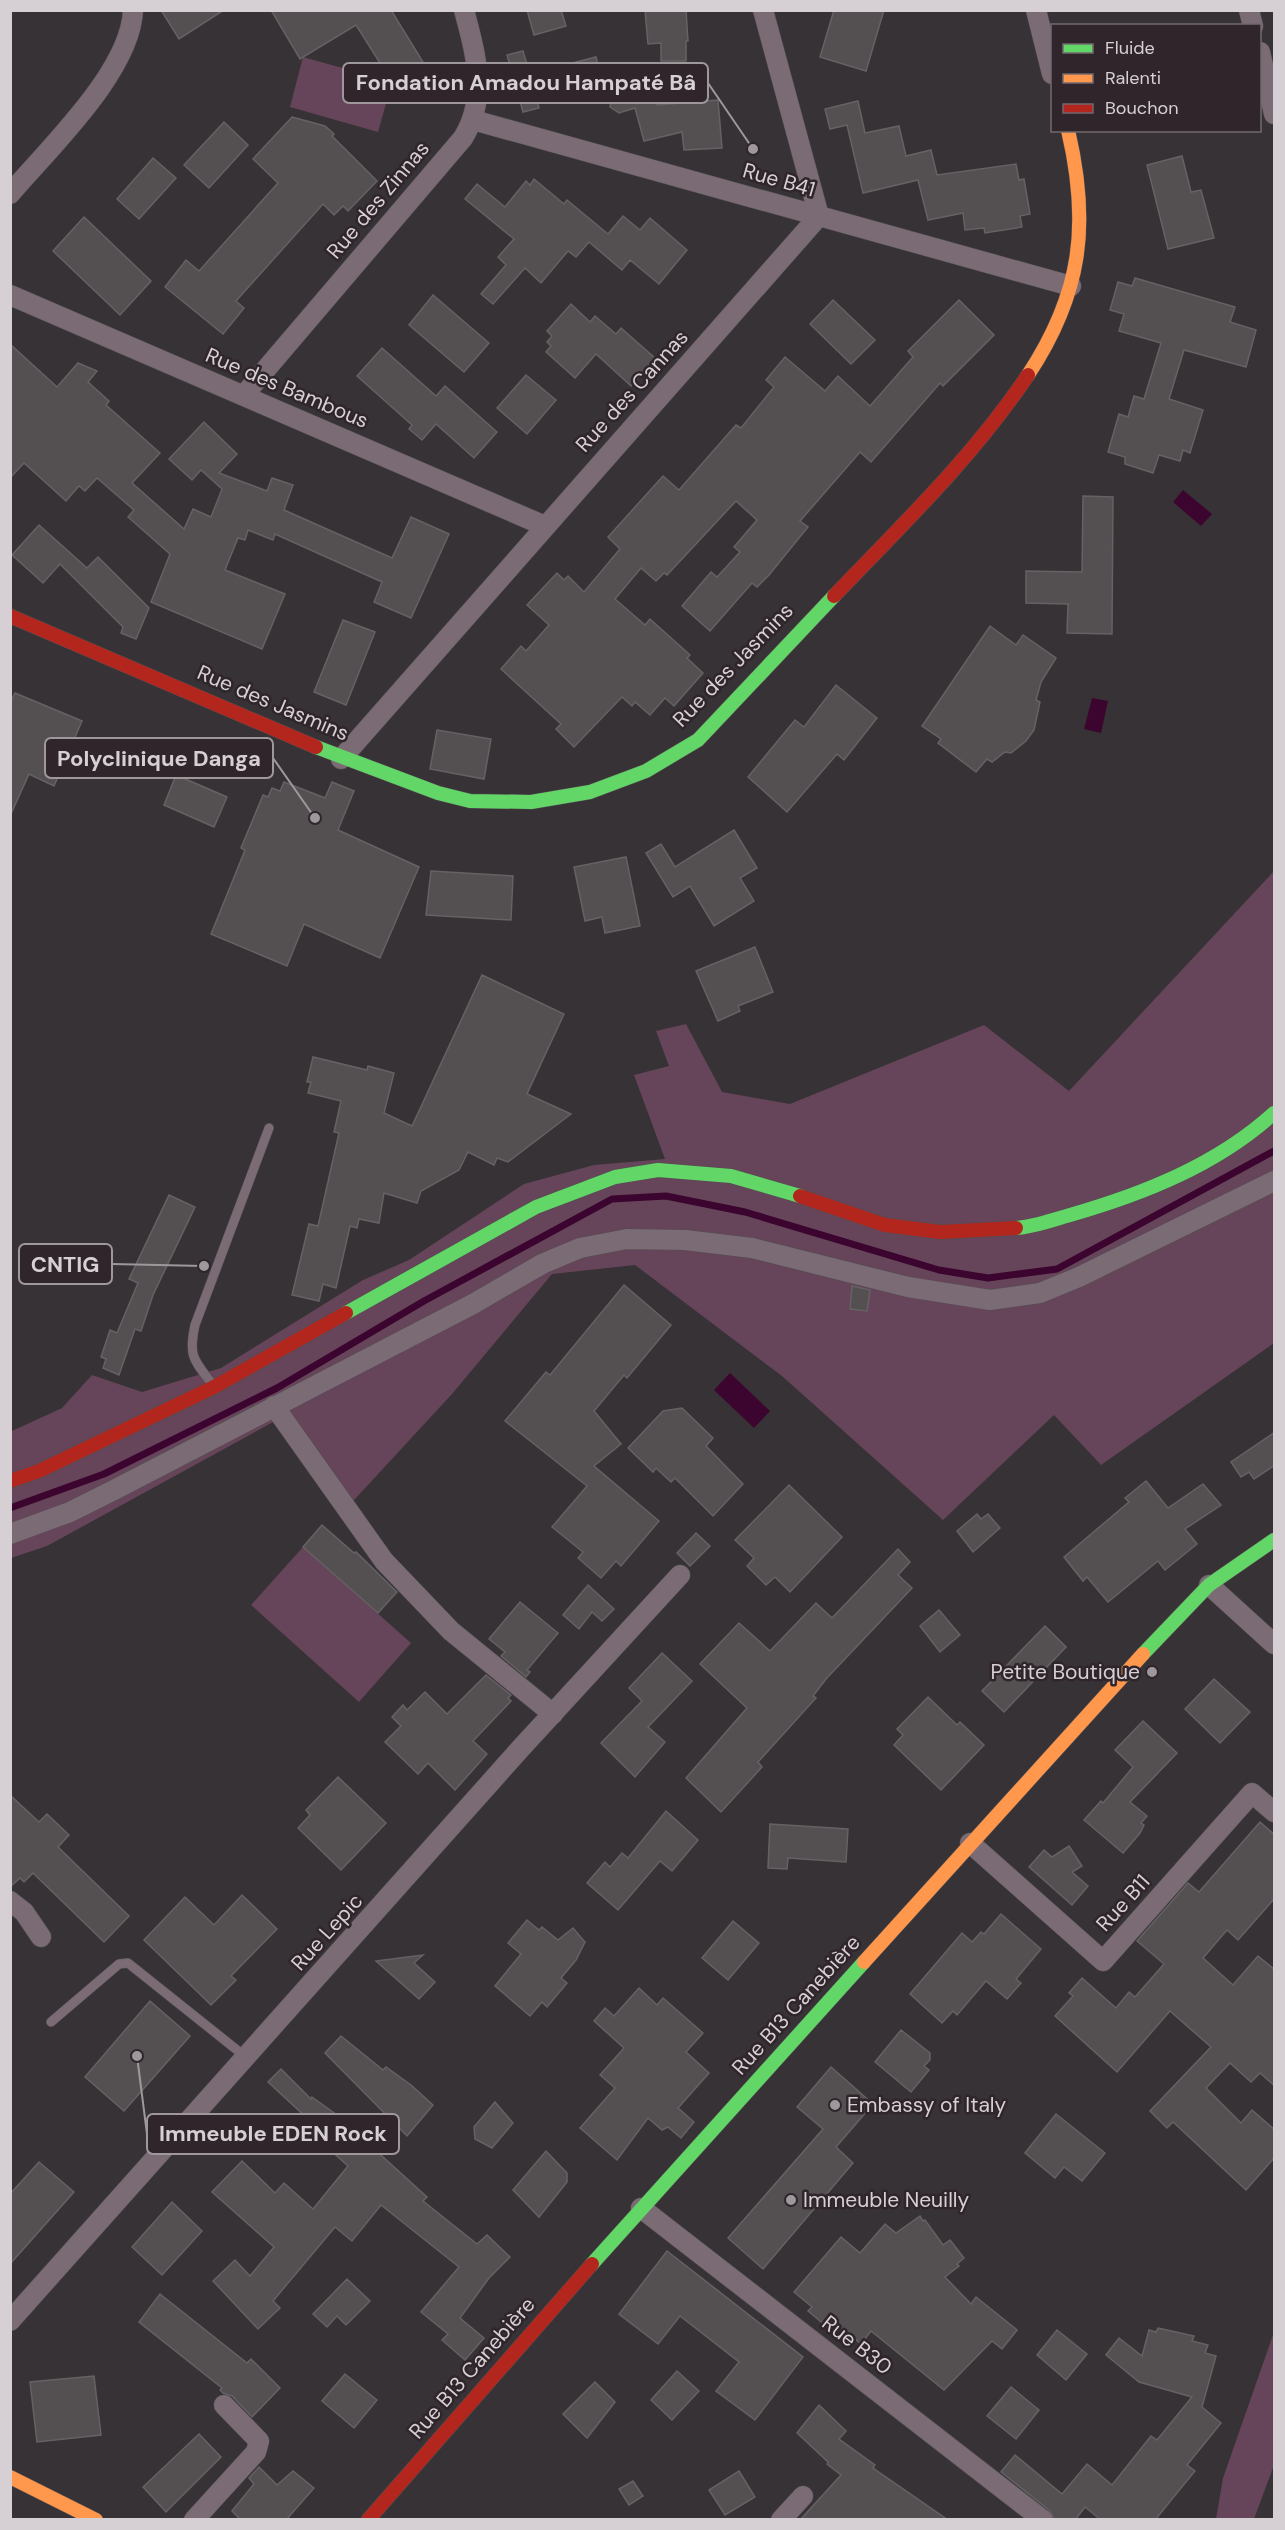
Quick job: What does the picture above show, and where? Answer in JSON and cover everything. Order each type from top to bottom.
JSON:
[{"type":"street","points":[[10,194],[92,98],[119,60],[133,27],[133,10]]},
{"type":"street","name":"Rue des Zinnas","points":[[244,395],[463,138],[473,120],[480,87],[464,10]]},
{"type":"street","points":[[763,10],[819,216]]},
{"type":"street","points":[[1036,10],[1051,66]]},
{"type":"street","points":[[1261,56],[1275,114]]},
{"type":"street","name":"Rue B41","points":[[473,120],[1071,286]]},
{"type":"street","name":"Rue des Jasmins","points":[[10,616],[341,759],[468,801],[509,803],[584,795],[618,784],[678,754],[698,740],[956,469],[999,416],[1034,364],[1054,327],[1071,286],[1080,229],[1068,132]]},
{"type":"street","name":"Rue des Cannas","points":[[341,759],[819,216]]},
{"type":"street","name":"Rue des Bambous","points":[[10,295],[544,526]]},
{"type":"street","points":[[10,1481],[39,1471],[214,1387],[536,1207],[615,1177],[658,1170],[731,1176],[763,1184],[885,1225],[940,1232],[1027,1227],[1109,1204],[1190,1171],[1253,1132],[1275,1113]]},
{"type":"street","points":[[10,1534],[87,1503],[473,1304],[542,1264],[580,1248],[627,1239],[685,1240],[752,1248],[908,1287],[990,1300],[1040,1293],[1080,1278],[1275,1181]]},
{"type":"street","points":[[274,1406],[384,1561],[451,1631],[553,1714]]},
{"type":"street","name":"Rue B13 Canebière","points":[[368,2520],[641,2208],[1182,1611],[1209,1585],[1275,1540]]},
{"type":"street","name":"Rue Lepic","points":[[10,2321],[680,1575]]},
{"type":"street","points":[[1209,1585],[1275,1644]]},
{"type":"street","name":"Rue B11","points":[[970,1843],[1103,1961],[1252,1792],[1275,1812]]},
{"type":"street","points":[[10,1902],[24,1912],[41,1937]]},
{"type":"street","name":"Rue B30","points":[[641,2208],[1043,2520]]},
{"type":"street","points":[[194,2520],[256,2452],[259,2441],[224,2405]]},
{"type":"street","points":[[10,2477],[96,2520]]},
{"type":"street","points":[[781,2519],[803,2496]]},
{"type":"lane","points":[[214,1387],[195,1362],[190,1347],[195,1326],[269,1128]]},
{"type":"lane","points":[[51,2022],[119,1964],[128,1963],[247,2058]]},
{"type":"shaded area","points":[[303,57],[392,82],[378,132],[290,107]]},
{"type":"shaded area","points":[[1183,490],[1212,514],[1201,526],[1173,502]]},
{"type":"shaded area","points":[[1092,698],[1108,701],[1101,733],[1084,729]]},
{"type":"shaded area","points":[[1274,871],[1274,1343],[1101,1465],[1054,1415],[943,1520],[782,1376],[635,1265],[552,1274],[452,1394],[343,1512],[275,1421],[47,1546],[11,1558],[10,1432],[62,1408],[92,1375],[142,1392],[221,1368],[363,1280],[409,1260],[524,1184],[594,1165],[665,1159],[634,1075],[669,1066],[656,1031],[686,1024],[722,1092],[790,1104],[984,1025],[1069,1091]]},
{"type":"shaded area","points":[[730,1373],[770,1411],[754,1428],[714,1390]]},
{"type":"shaded area","points":[[303,1547],[411,1643],[359,1702],[251,1605]]},
{"type":"shaded area","points":[[1274,2332],[1274,2465],[1254,2519],[1216,2519],[1223,2478]]},
{"type":"building","points":[[161,10],[224,10],[179,39]]},
{"type":"building","points":[[271,10],[391,10],[423,62],[392,82],[356,25],[300,59]]},
{"type":"building","points":[[527,10],[561,10],[566,26],[534,35]]},
{"type":"building","points":[[645,10],[686,10],[688,41],[686,41],[686,61],[661,61],[661,43],[648,44]]},
{"type":"building","points":[[834,10],[884,10],[866,71],[820,57]]},
{"type":"building","points":[[523,51],[530,74],[596,57],[602,80],[536,97],[539,108],[523,112],[507,55]]},
{"type":"building","points":[[651,85],[657,105],[718,100],[722,148],[684,150],[682,132],[644,141],[635,108],[619,113],[610,107],[612,95]]},
{"type":"building","points":[[858,101],[865,133],[899,126],[906,156],[931,150],[937,175],[1016,164],[1019,180],[1024,179],[1030,214],[1020,216],[1022,227],[985,233],[984,228],[965,230],[963,213],[928,220],[918,180],[863,193],[847,125],[830,129],[825,109]]},
{"type":"building","points":[[292,117],[325,126],[377,181],[348,211],[343,206],[334,215],[323,204],[236,301],[244,308],[223,334],[165,287],[186,260],[199,271],[278,183],[253,159]]},
{"type":"building","points":[[224,122],[248,145],[209,188],[184,165]]},
{"type":"building","points":[[1182,156],[1191,192],[1201,190],[1214,238],[1168,249],[1147,165]]},
{"type":"building","points":[[153,158],[176,178],[139,219],[117,199]]},
{"type":"building","points":[[534,179],[564,204],[567,200],[608,234],[623,216],[640,230],[650,218],[687,250],[659,284],[630,260],[622,270],[589,242],[576,257],[568,251],[541,283],[525,268],[493,304],[481,294],[506,265],[498,257],[514,239],[465,199],[477,184],[505,207],[526,181],[530,185]]},
{"type":"building","points":[[84,217],[151,281],[120,315],[53,251]]},
{"type":"building","points":[[1135,278],[1235,307],[1230,322],[1256,330],[1246,367],[1184,350],[1169,399],[1203,410],[1190,453],[1183,450],[1180,461],[1159,455],[1153,473],[1125,464],[1125,457],[1108,452],[1119,414],[1128,417],[1134,396],[1144,399],[1161,343],[1119,331],[1124,314],[1110,310],[1118,282],[1132,286]]},
{"type":"building","points":[[433,295],[489,343],[464,372],[409,325]]},
{"type":"building","points":[[833,300],[875,340],[851,364],[810,324]]},
{"type":"building","points":[[959,300],[994,335],[943,386],[940,383],[871,462],[860,452],[800,521],[808,527],[769,575],[757,587],[752,583],[710,631],[682,606],[711,572],[717,577],[740,552],[734,547],[757,520],[736,501],[667,575],[664,573],[656,581],[641,568],[615,599],[645,625],[650,619],[690,655],[687,658],[703,673],[674,706],[665,698],[650,715],[635,702],[632,706],[622,697],[574,747],[556,729],[561,724],[501,669],[521,646],[526,651],[549,625],[527,605],[557,573],[564,580],[568,576],[584,592],[620,549],[608,537],[663,476],[679,490],[736,425],[741,428],[774,387],[766,380],[785,357],[825,391],[838,376],[870,406],[913,357],[908,351]]},
{"type":"building","points":[[571,304],[590,322],[595,316],[616,334],[621,328],[655,358],[631,386],[596,354],[575,378],[546,352],[551,346],[547,342],[552,336],[547,331]]},
{"type":"building","points":[[10,344],[57,387],[78,363],[97,371],[88,382],[109,401],[106,405],[160,453],[132,483],[184,529],[193,509],[211,517],[222,489],[201,470],[192,480],[169,459],[204,422],[237,454],[219,473],[267,491],[272,478],[293,485],[284,510],[392,558],[411,517],[449,534],[411,618],[374,602],[382,582],[275,534],[273,540],[248,530],[245,540],[238,538],[225,570],[285,594],[262,649],[151,602],[170,554],[128,517],[134,510],[97,478],[85,491],[79,486],[66,501],[24,463],[10,478]]},
{"type":"building","points":[[382,348],[436,396],[445,386],[497,432],[474,458],[436,424],[422,440],[409,429],[412,425],[357,376]]},
{"type":"building","points":[[526,375],[556,400],[527,434],[497,408]]},
{"type":"building","points":[[1083,496],[1113,497],[1112,634],[1067,633],[1068,604],[1026,603],[1026,571],[1082,572]]},
{"type":"building","points":[[39,525],[87,568],[98,557],[149,608],[136,639],[121,633],[123,627],[60,564],[43,583],[12,555]]},
{"type":"building","points":[[343,620],[375,632],[346,705],[314,692]]},
{"type":"building","points":[[990,626],[1016,645],[1023,635],[1056,658],[1041,682],[1036,700],[1040,702],[1034,730],[1026,741],[1011,753],[1005,752],[992,762],[987,759],[976,772],[938,743],[941,739],[922,726]]},
{"type":"building","points":[[836,685],[877,718],[844,760],[837,754],[787,812],[748,777],[795,720],[804,727]]},
{"type":"building","points":[[15,693],[82,721],[54,786],[29,774],[10,816],[10,703]]},
{"type":"building","points":[[437,730],[491,739],[484,779],[430,769]]},
{"type":"building","points":[[176,775],[227,797],[214,827],[164,805]]},
{"type":"building","points":[[284,782],[325,798],[332,782],[354,791],[338,830],[419,867],[380,958],[304,924],[287,966],[211,934],[245,850],[241,848],[263,795],[268,797],[272,788],[280,791]]},
{"type":"building","points":[[734,830],[757,868],[740,878],[754,901],[714,926],[690,886],[673,897],[646,853],[661,844],[675,867]]},
{"type":"building","points":[[626,857],[640,926],[605,933],[602,917],[585,921],[574,867]]},
{"type":"building","points":[[431,871],[513,876],[511,920],[426,915]]},
{"type":"building","points":[[755,947],[773,992],[738,1006],[740,1011],[718,1021],[696,971]]},
{"type":"building","points":[[482,975],[564,1014],[527,1094],[571,1114],[508,1162],[497,1158],[494,1165],[468,1152],[459,1170],[421,1191],[417,1203],[384,1193],[379,1223],[359,1219],[357,1228],[350,1226],[336,1288],[323,1284],[319,1301],[292,1295],[309,1224],[318,1226],[339,1133],[334,1132],[341,1101],[308,1093],[311,1082],[307,1082],[313,1057],[367,1070],[368,1066],[394,1073],[384,1113],[412,1126]]},
{"type":"building","points":[[169,1195],[195,1207],[153,1295],[141,1331],[135,1329],[119,1375],[103,1368],[106,1359],[101,1357],[110,1330],[117,1333],[138,1283],[129,1279]]},
{"type":"building","points":[[624,1285],[671,1325],[627,1378],[624,1375],[594,1411],[621,1444],[594,1466],[659,1521],[621,1566],[616,1561],[601,1578],[578,1558],[583,1552],[552,1527],[587,1486],[505,1421],[546,1372],[550,1375]]},
{"type":"building","points":[[852,1286],[870,1290],[867,1311],[850,1309]]},
{"type":"building","points":[[682,1408],[713,1438],[706,1446],[743,1484],[713,1516],[675,1478],[671,1482],[656,1468],[653,1472],[628,1448],[663,1411]]},
{"type":"building","points":[[1275,1432],[1275,1465],[1254,1479],[1249,1472],[1241,1477],[1231,1462]]},
{"type":"building","points":[[1146,1481],[1168,1508],[1203,1484],[1221,1505],[1185,1529],[1197,1544],[1165,1570],[1158,1561],[1108,1602],[1087,1577],[1083,1581],[1064,1557],[1129,1502],[1125,1498]]},
{"type":"building","points":[[789,1485],[842,1537],[790,1592],[775,1577],[766,1585],[747,1566],[754,1558],[735,1540]]},
{"type":"building","points":[[977,1514],[981,1519],[988,1514],[1000,1528],[973,1552],[957,1531]]},
{"type":"building","points":[[322,1525],[354,1553],[356,1552],[397,1592],[378,1613],[303,1547]]},
{"type":"building","points":[[696,1533],[710,1546],[690,1566],[677,1553]]},
{"type":"building","points":[[898,1549],[910,1562],[898,1575],[912,1588],[826,1679],[813,1696],[816,1698],[758,1762],[762,1767],[721,1812],[686,1778],[747,1708],[700,1664],[739,1623],[770,1651],[816,1603],[832,1618]]},
{"type":"building","points":[[588,1585],[614,1609],[602,1621],[592,1612],[579,1629],[563,1615]]},
{"type":"building","points":[[520,1602],[558,1633],[527,1670],[530,1672],[526,1677],[501,1656],[505,1652],[489,1639]]},
{"type":"building","points":[[939,1610],[960,1635],[940,1652],[920,1626]]},
{"type":"building","points":[[1045,1626],[1066,1647],[1004,1712],[982,1691]]},
{"type":"building","points":[[662,1653],[692,1681],[648,1727],[665,1742],[635,1777],[601,1743],[642,1701],[629,1688]]},
{"type":"building","points":[[486,1675],[511,1695],[508,1698],[511,1701],[473,1741],[487,1754],[455,1790],[428,1763],[418,1774],[385,1742],[401,1726],[392,1717],[403,1705],[407,1710],[425,1692],[447,1714]]},
{"type":"building","points":[[1214,1679],[1250,1712],[1220,1743],[1185,1709]]},
{"type":"building","points":[[928,1697],[957,1725],[960,1722],[984,1745],[941,1790],[894,1745],[903,1735],[897,1729]]},
{"type":"building","points":[[1143,1721],[1177,1753],[1130,1802],[1147,1816],[1141,1823],[1144,1825],[1140,1833],[1123,1853],[1084,1820],[1101,1801],[1103,1803],[1133,1767],[1115,1750]]},
{"type":"building","points":[[338,1777],[386,1823],[341,1870],[298,1828],[310,1815],[306,1810]]},
{"type":"building","points":[[10,1795],[39,1822],[47,1814],[69,1835],[58,1847],[129,1916],[104,1942],[33,1873],[24,1882],[20,1878],[10,1887]]},
{"type":"building","points":[[666,1811],[698,1840],[672,1871],[660,1861],[618,1910],[587,1883],[605,1862],[610,1867],[622,1853],[628,1858]]},
{"type":"building","points":[[1260,1822],[1275,1835],[1275,1898],[1238,1940],[1227,1930],[1203,1958],[1233,1985],[1258,1956],[1275,1970],[1275,2086],[1260,2073],[1251,2082],[1230,2063],[1206,2088],[1241,2123],[1252,2110],[1275,2130],[1275,2157],[1246,2190],[1173,2122],[1167,2128],[1150,2111],[1211,2047],[1170,2011],[1117,2072],[1055,2016],[1073,1996],[1069,1993],[1082,1978],[1116,2008],[1129,1992],[1135,1997],[1164,1964],[1137,1941],[1188,1883],[1199,1892]]},
{"type":"building","points":[[770,1824],[848,1829],[846,1862],[788,1858],[787,1869],[768,1868]]},
{"type":"building","points":[[1069,1846],[1082,1866],[1072,1872],[1088,1886],[1072,1905],[1029,1867],[1044,1850],[1052,1857]]},
{"type":"building","points":[[242,1895],[277,1929],[231,1976],[236,1980],[211,2005],[144,1940],[185,1897],[214,1925]]},
{"type":"building","points":[[1001,1914],[1041,1949],[1016,1979],[1021,1983],[1007,1999],[986,1981],[957,2015],[953,2011],[942,2023],[910,1994],[962,1933],[972,1942],[981,1932],[984,1934]]},
{"type":"building","points":[[527,1920],[539,1930],[542,1927],[558,1940],[573,1928],[585,1942],[576,1960],[561,1978],[567,1983],[547,2007],[542,2002],[530,2016],[495,1986],[521,1954],[508,1943]]},
{"type":"building","points":[[733,1921],[759,1943],[728,1980],[702,1958]]},
{"type":"building","points":[[423,1955],[414,1963],[435,1982],[419,1999],[376,1961]]},
{"type":"building","points":[[639,1988],[657,2005],[663,1998],[703,2033],[686,2052],[709,2073],[678,2108],[694,2122],[681,2138],[668,2127],[662,2130],[648,2118],[617,2160],[580,2128],[615,2088],[600,2075],[624,2048],[594,2021],[605,2008],[614,2016]]},
{"type":"building","points":[[150,2001],[190,2036],[124,2111],[85,2077]]},
{"type":"building","points":[[901,2030],[930,2053],[930,2060],[924,2066],[929,2070],[911,2092],[875,2062]]},
{"type":"building","points":[[341,2036],[383,2070],[386,2067],[411,2085],[433,2105],[407,2136],[325,2053]]},
{"type":"building","name":"Immeuble Neuilly","points":[[831,2067],[873,2104],[836,2147],[853,2163],[763,2269],[728,2238],[823,2129],[797,2107]]},
{"type":"building","points":[[281,2069],[311,2099],[312,2097],[337,2115],[427,2197],[423,2201],[477,2244],[487,2235],[510,2257],[489,2278],[460,2318],[484,2338],[465,2360],[442,2340],[448,2334],[421,2312],[459,2267],[381,2205],[352,2241],[335,2227],[273,2301],[280,2308],[258,2329],[213,2281],[235,2260],[250,2276],[274,2247],[212,2192],[242,2161],[275,2193],[284,2183],[313,2209],[348,2166],[316,2137],[322,2132],[268,2082]]},
{"type":"building","points":[[495,2102],[513,2123],[492,2148],[475,2139],[474,2127]]},
{"type":"building","points":[[1056,2114],[1105,2153],[1082,2181],[1064,2167],[1055,2178],[1025,2153]]},
{"type":"building","points":[[546,2151],[567,2173],[567,2182],[539,2217],[513,2190]]},
{"type":"building","points":[[39,2162],[74,2192],[10,2264],[10,2194]]},
{"type":"building","points":[[172,2202],[202,2231],[162,2275],[132,2247]]},
{"type":"building","points":[[920,2216],[943,2245],[950,2240],[964,2258],[957,2264],[959,2266],[945,2277],[971,2304],[976,2297],[1017,2330],[1002,2349],[992,2341],[944,2390],[871,2331],[861,2344],[838,2325],[833,2332],[808,2311],[812,2307],[794,2292],[841,2237],[860,2253],[885,2224],[896,2233]]},
{"type":"building","points":[[667,2251],[803,2357],[755,2420],[716,2391],[739,2362],[680,2316],[658,2344],[619,2314]]},
{"type":"building","points":[[347,2279],[370,2301],[346,2325],[337,2316],[327,2327],[313,2314]]},
{"type":"building","points":[[160,2294],[247,2363],[251,2359],[280,2388],[252,2417],[232,2396],[223,2393],[220,2390],[222,2388],[139,2322]]},
{"type":"building","points":[[1158,2328],[1194,2336],[1192,2341],[1208,2345],[1205,2353],[1216,2356],[1202,2407],[1221,2423],[1187,2465],[1195,2471],[1155,2520],[1101,2520],[1085,2507],[1075,2520],[1055,2520],[1050,2511],[1001,2472],[1015,2455],[1062,2494],[1087,2464],[1112,2485],[1151,2436],[1157,2440],[1192,2397],[1139,2382],[1106,2355],[1119,2338],[1142,2356],[1149,2330],[1156,2332]]},
{"type":"building","points":[[1057,2330],[1087,2354],[1066,2380],[1037,2355]]},
{"type":"building","points":[[677,2371],[699,2391],[672,2420],[651,2400]]},
{"type":"building","points":[[345,2374],[377,2400],[354,2428],[322,2401]]},
{"type":"building","points":[[94,2376],[101,2435],[37,2442],[30,2382]]},
{"type":"building","points":[[595,2382],[615,2402],[587,2438],[563,2414]]},
{"type":"building","points":[[1011,2387],[1039,2410],[1016,2439],[987,2416]]},
{"type":"building","points":[[819,2405],[846,2431],[839,2439],[875,2465],[873,2468],[948,2520],[800,2520],[841,2475],[797,2433]]},
{"type":"building","points":[[199,2434],[221,2457],[166,2512],[143,2487]]},
{"type":"building","points":[[259,2467],[277,2485],[293,2471],[314,2488],[286,2520],[241,2520],[232,2511],[254,2484],[249,2478]]},
{"type":"building","points":[[739,2471],[755,2497],[725,2515],[709,2490]]},
{"type":"building","points":[[633,2481],[643,2496],[629,2505],[619,2489]]},
{"type":"waterway","points":[[10,1508],[104,1474],[277,1388],[424,1301],[612,1199],[666,1196],[745,1212],[939,1270],[988,1278],[1057,1269],[1274,1151]]},
{"type":"traffic: fast","points":[[316,747],[438,793],[470,801],[531,802],[590,792],[646,771],[698,740],[834,596]]},
{"type":"traffic: fast","points":[[1016,1228],[1036,1225],[1097,1207],[1178,1176],[1228,1148],[1274,1113]]},
{"type":"traffic: fast","points":[[346,1313],[536,1207],[615,1177],[658,1170],[731,1176],[800,1196]]},
{"type":"traffic: fast","points":[[1143,1654],[1209,1585],[1274,1540]]},
{"type":"traffic: fast","points":[[592,2264],[864,1962]]},
{"type":"traffic: slow","points":[[1028,375],[1060,315],[1070,286],[1076,257],[1079,196],[1068,132]]},
{"type":"traffic: slow","points":[[864,1962],[1143,1654]]},
{"type":"traffic: slow","points":[[10,2477],[96,2520]]},
{"type":"traffic: jam","points":[[834,596],[960,462],[1007,405],[1028,375]]},
{"type":"traffic: jam","points":[[10,616],[316,747]]},
{"type":"traffic: jam","points":[[800,1196],[885,1225],[940,1232],[1016,1228]]},
{"type":"traffic: jam","points":[[10,1481],[39,1471],[214,1387],[346,1313]]},
{"type":"traffic: jam","points":[[368,2520],[592,2264]]},
{"type":"place","name":"Fondation Amadou Hampaté Bâ","points":[[753,149]]},
{"type":"place","name":"Polyclinique Danga","points":[[315,818]]},
{"type":"place","name":"CNTIG","points":[[204,1266]]},
{"type":"place","name":"Petite Boutique","points":[[1152,1672]]},
{"type":"place","name":"Immeuble EDEN Rock","points":[[137,2056]]},
{"type":"place","name":"Embassy of Italy","points":[[835,2105]]},
{"type":"place","name":"Immeuble Neuilly","points":[[791,2200]]}]
